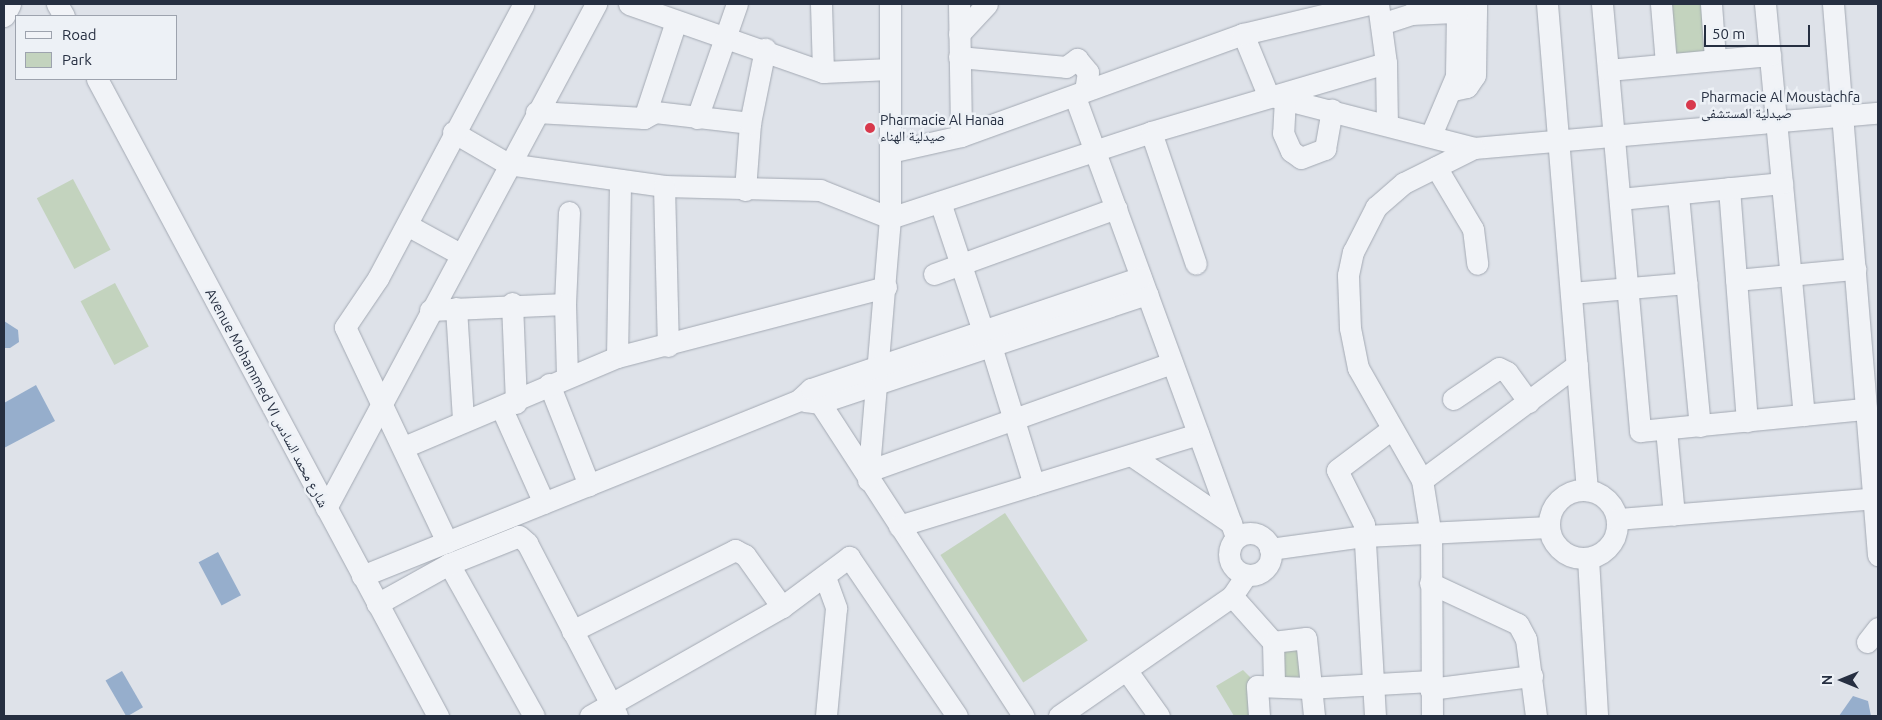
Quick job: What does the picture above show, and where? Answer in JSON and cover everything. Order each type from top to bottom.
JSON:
[{"type":"street","points":[[4,16],[10,4]]},
{"type":"street","points":[[57,4],[63,15]]},
{"type":"street","points":[[447,542],[404,447],[345,327],[407,225],[453,132],[524,4]]},
{"type":"street","points":[[326,508],[508,164],[596,4]]},
{"type":"street","points":[[629,4],[676,22],[765,49],[823,72],[890,69]]},
{"type":"street","points":[[697,118],[737,4]]},
{"type":"street","points":[[822,4],[823,72]]},
{"type":"street","points":[[869,475],[879,374],[890,218],[890,4]]},
{"type":"street","points":[[958,4],[961,136]]},
{"type":"street","points":[[960,34],[986,4]]},
{"type":"street","points":[[890,152],[961,136],[1244,34],[1369,4]]},
{"type":"street","points":[[1547,4],[1587,490]]},
{"type":"street","points":[[1602,4],[1608,70],[1617,135],[1620,199],[1640,431],[1866,410]]},
{"type":"street","points":[[1661,4],[1666,63]]},
{"type":"street","points":[[1711,4],[1715,58]]},
{"type":"street","points":[[1765,4],[1804,415]]},
{"type":"street","points":[[1833,4],[1866,410],[1876,499],[1878,555]]},
{"type":"street","points":[[1451,13],[1476,7],[1475,75],[1467,88],[1453,90]]},
{"type":"street","points":[[1387,124],[1386,63],[1380,14],[1457,14],[1458,28],[1453,90],[1431,135]]},
{"type":"street","points":[[644,118],[676,22]]},
{"type":"street","points":[[1244,34],[1276,97],[1283,133],[1291,151],[1301,158],[1326,149],[1332,110]]},
{"type":"street","points":[[745,190],[750,123],[765,49]]},
{"type":"street","points":[[1608,70],[1715,58],[1770,55]]},
{"type":"street","points":[[959,57],[1066,67],[1077,59],[1088,72],[1080,94],[1095,150],[1234,530],[1230,559],[1246,575]]},
{"type":"street","points":[[453,132],[508,164],[664,186],[745,190],[790,186],[820,190],[890,218],[1151,132],[1276,97],[1386,63]]},
{"type":"street","name":"Avenue Mohammed VI شارع محمد السادس","points":[[98,80],[438,716]]},
{"type":"street","points":[[1276,97],[1431,135],[1474,148]]},
{"type":"street","points":[[536,112],[644,118],[655,112],[750,123]]},
{"type":"street","points":[[1432,716],[1429,685],[1432,536],[1422,480],[1390,430],[1358,368],[1350,328],[1348,275],[1352,252],[1376,207],[1397,188],[1474,148],[1776,120],[1878,113]]},
{"type":"street","points":[[1151,132],[1196,264]]},
{"type":"street","points":[[1436,167],[1473,229],[1477,264]]},
{"type":"street","points":[[618,357],[620,180]]},
{"type":"street","points":[[1620,199],[1782,184]]},
{"type":"street","points":[[664,186],[668,346]]},
{"type":"street","points":[[1729,188],[1747,421]]},
{"type":"street","points":[[1678,195],[1700,426]]},
{"type":"street","points":[[940,202],[1014,419],[1034,485]]},
{"type":"street","points":[[934,274],[961,266],[1116,208]]},
{"type":"street","points":[[569,212],[565,304],[558,380],[589,485]]},
{"type":"street","points":[[407,225],[460,254]]},
{"type":"street","points":[[1736,280],[1855,269]]},
{"type":"street","points":[[1571,293],[1628,291],[1687,283]]},
{"type":"street","points":[[362,576],[810,397],[1144,285]]},
{"type":"street","points":[[404,447],[463,419],[509,405],[558,380],[618,357],[668,346],[886,288]]},
{"type":"street","points":[[430,310],[512,303],[565,304]]},
{"type":"street","points":[[512,303],[509,405],[544,503]]},
{"type":"street","points":[[456,308],[463,419]]},
{"type":"street","points":[[869,475],[1014,419],[1172,363]]},
{"type":"street","points":[[1422,480],[1577,365]]},
{"type":"street","points":[[1453,399],[1499,368],[1528,402]]},
{"type":"street","points":[[810,397],[869,475],[899,526],[1023,716]]},
{"type":"street","points":[[1666,429],[1674,515]]},
{"type":"street","points":[[1375,716],[1365,536],[1362,516],[1337,470],[1390,430]]},
{"type":"street","points":[[899,526],[1198,434]]},
{"type":"street","points":[[1131,455],[1234,530],[1257,534],[1270,549]]},
{"type":"street","points":[[1587,490],[1607,499],[1617,519],[1610,544],[1588,558],[1562,551],[1550,527],[1552,511],[1561,498],[1587,490]]},
{"type":"street","points":[[1617,519],[1876,499]]},
{"type":"street","points":[[1270,549],[1365,536],[1432,536],[1550,527]]},
{"type":"street","points":[[377,604],[449,564],[504,538],[523,538],[613,711]]},
{"type":"street","points":[[1059,716],[1127,671],[1232,596],[1246,575],[1266,568],[1270,549]]},
{"type":"street","points":[[572,631],[735,550],[745,555],[782,607]]},
{"type":"street","points":[[590,716],[613,711],[782,607],[825,577],[846,558],[852,558],[957,716]]},
{"type":"street","points":[[1588,558],[1597,716]]},
{"type":"street","points":[[449,564],[534,716]]},
{"type":"street","points":[[825,577],[836,608],[826,716]]},
{"type":"street","points":[[1430,583],[1518,624],[1532,676],[1536,716]]},
{"type":"street","points":[[1232,596],[1273,642],[1274,684]]},
{"type":"street","points":[[1273,642],[1306,638],[1314,716]]},
{"type":"street","points":[[1127,671],[1159,716]]},
{"type":"street","points":[[1259,716],[1255,686],[1274,684],[1310,688],[1429,685],[1532,676]]},
{"type":"green space","points":[[1665,4],[1708,4],[1708,61],[1665,61]]},
{"type":"green space","points":[[73,179],[111,250],[74,269],[37,198]]},
{"type":"green space","points":[[115,283],[149,347],[114,365],[81,301]]},
{"type":"green space","points":[[1005,513],[1088,640],[1023,682],[940,555]]},
{"type":"green space","points":[[1305,641],[1309,678],[1284,680],[1280,644]]},
{"type":"green space","points":[[1243,670],[1252,679],[1258,716],[1234,716],[1216,686]]},
{"type":"water","points":[[4,321],[18,330],[19,342],[10,348],[4,348]]},
{"type":"water","points":[[36,385],[55,421],[4,448],[4,403]]},
{"type":"water","points":[[218,552],[241,595],[222,606],[199,562]]},
{"type":"water","points":[[122,671],[143,707],[126,716],[106,680]]},
{"type":"water","points":[[1853,696],[1868,701],[1871,716],[1839,716]]},
{"type":"place","name":"Pharmacie Al Moustachfa صيدلية المستشفى","points":[[1691,105]]},
{"type":"place","name":"Pharmacie Al Hanaa صيدلية الهناء","points":[[870,128]]}]
